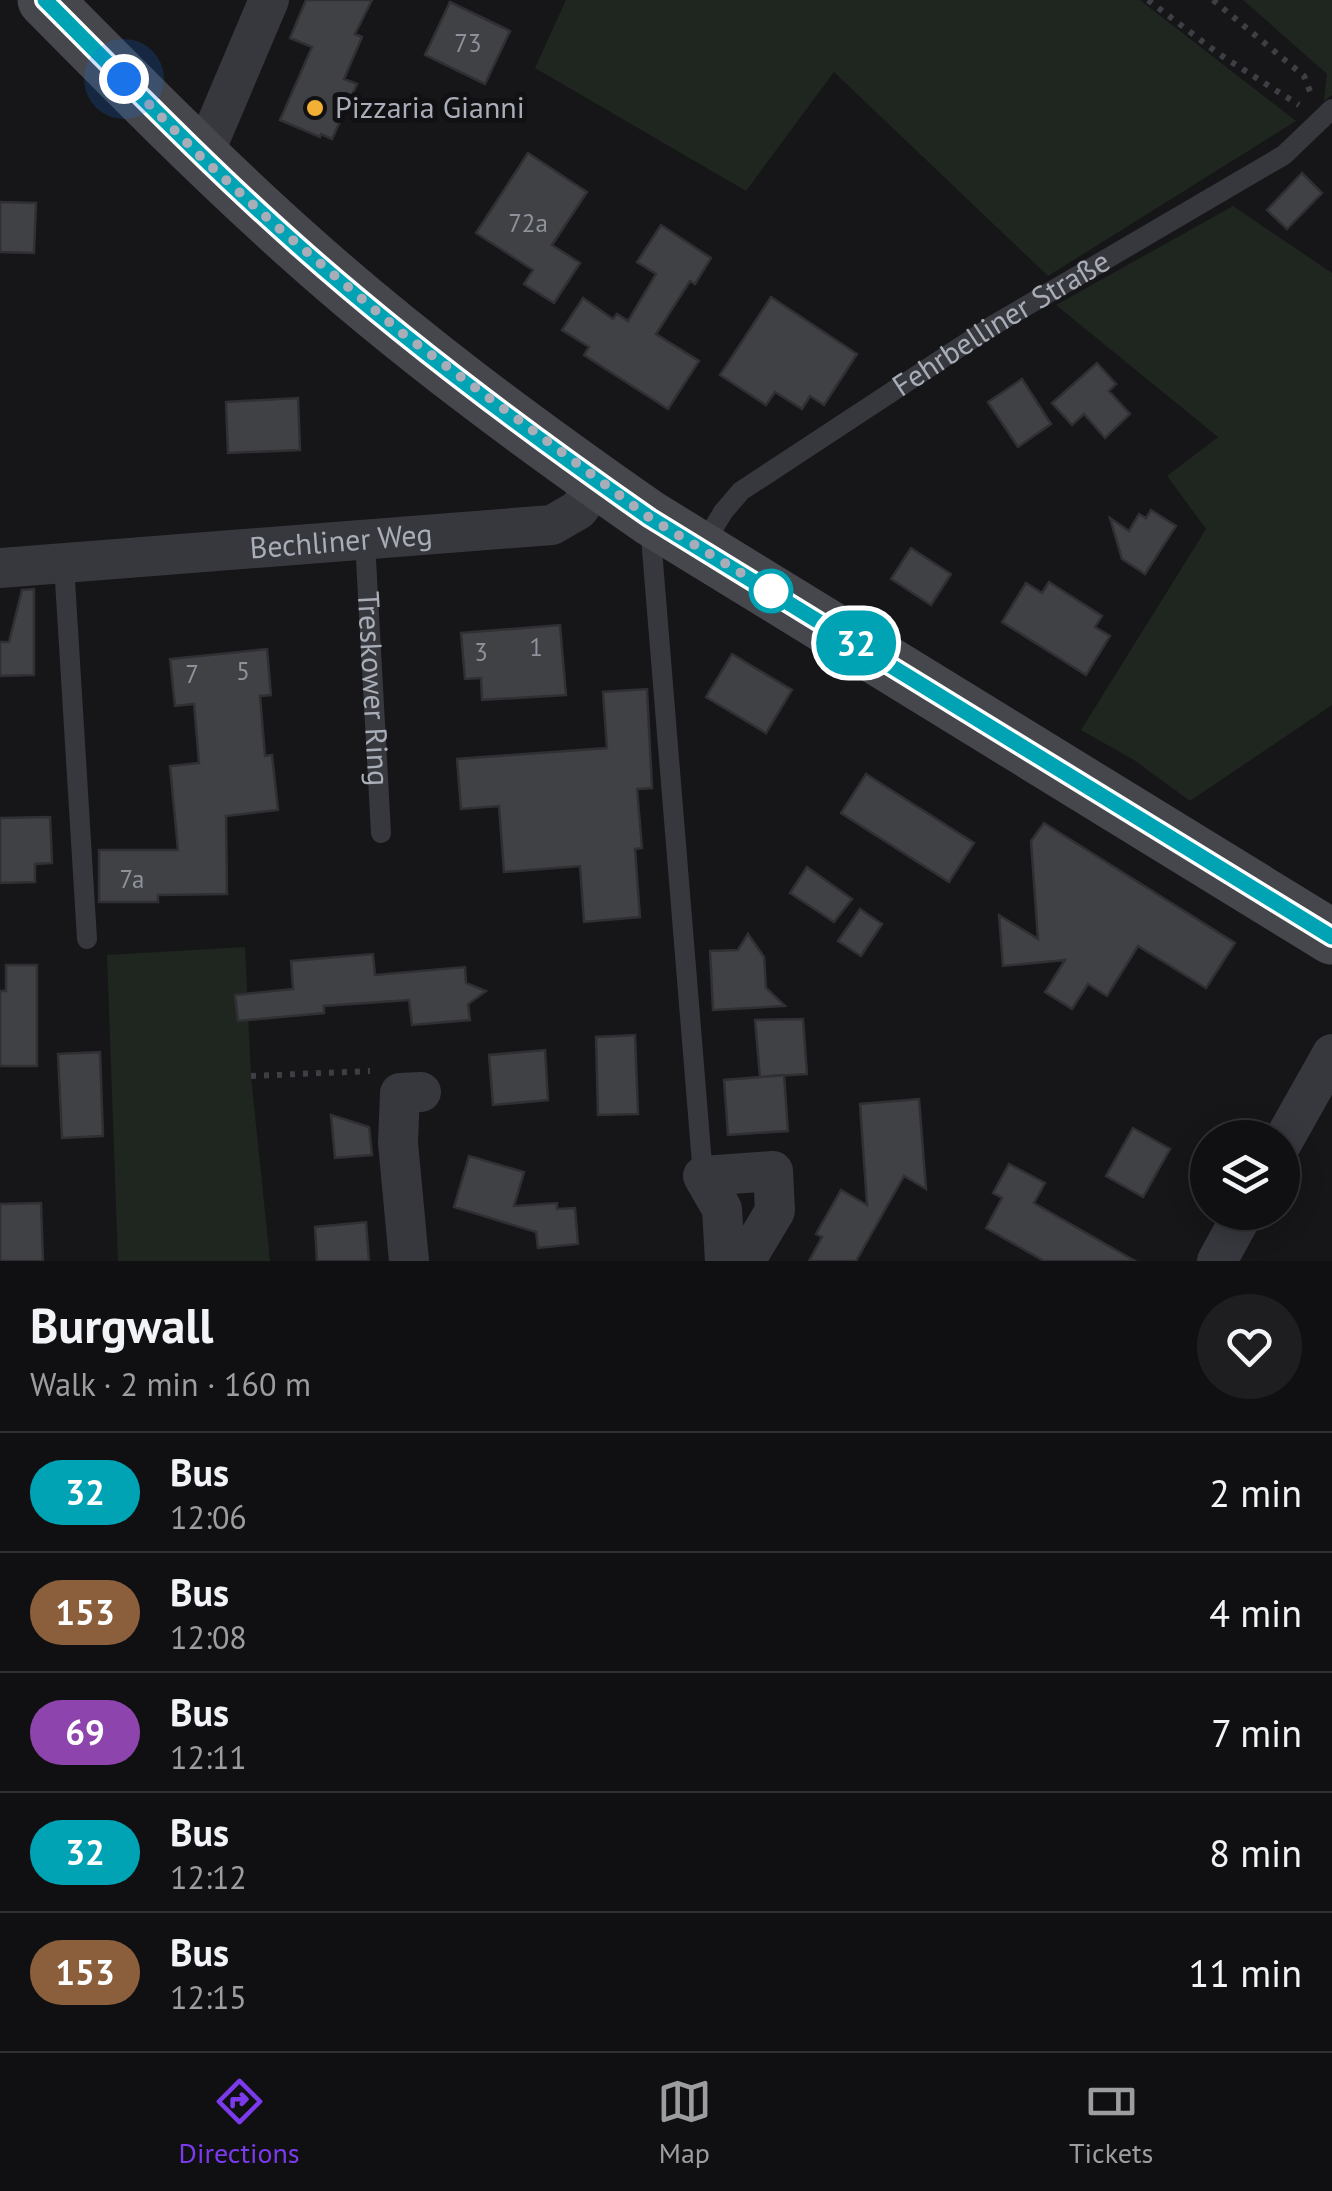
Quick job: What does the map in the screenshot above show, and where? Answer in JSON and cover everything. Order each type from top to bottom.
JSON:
[{"type":"main road","points":[[45,0],[202,158],[298,246],[402,333],[598,482],[650,518],[1332,937]]},
{"type":"street","points":[[202,158],[269,0]]},
{"type":"street","name":"Bechliner Weg","points":[[0,568],[552,525],[578,510],[598,482]]},
{"type":"street","points":[[1294,1120],[1332,1054]]},
{"type":"street","points":[[409,1261],[398,1143],[411,1093]]},
{"type":"street","points":[[725,1261],[722,1209],[704,1176],[773,1172],[775,1211],[745,1261]]},
{"type":"street","points":[[1216,1261],[1234,1230]]},
{"type":"lane","name":"Fehrbelliner Straße","points":[[701,548],[723,512],[741,492],[992,326],[1284,155],[1328,119]]},
{"type":"lane","points":[[650,518],[704,1176]]},
{"type":"lane","name":"Treskower Ring","points":[[365,541],[381,833]]},
{"type":"lane","points":[[64,564],[87,939]]},
{"type":"path","points":[[1148,0],[1220,54],[1328,119]]},
{"type":"path","points":[[1213,0],[1304,76],[1328,119]]},
{"type":"path","points":[[251,1076],[386,1070],[411,1093]]},
{"type":"shaded area","points":[[566,0],[1140,0],[1296,121],[1048,276],[834,72],[746,191],[535,68]]},
{"type":"shaded area","points":[[1243,0],[1332,0],[1332,95],[1324,101],[1327,74]]},
{"type":"shaded area","points":[[1233,206],[1332,273],[1332,705],[1190,801],[1134,760],[1081,730],[1206,529],[1167,476],[1218,437],[1056,305]]},
{"type":"shaded area","points":[[245,947],[251,1076],[270,1261],[118,1261],[107,955]]},
{"type":"building","points":[[306,0],[372,0],[355,34],[362,37],[344,79],[357,84],[332,139],[280,120],[312,47],[290,38]]},
{"type":"building","points":[[450,2],[510,31],[485,84],[425,55]]},
{"type":"building","points":[[528,153],[587,192],[552,245],[580,263],[554,303],[524,284],[533,270],[476,233]]},
{"type":"building","points":[[1302,173],[1322,193],[1287,229],[1267,210]]},
{"type":"building","points":[[0,202],[36,203],[34,253],[0,252]]},
{"type":"building","points":[[661,225],[711,258],[695,284],[690,281],[656,334],[699,361],[668,409],[584,355],[589,347],[562,330],[583,298],[613,319],[617,314],[628,321],[656,274],[637,262]]},
{"type":"building","points":[[771,297],[857,354],[824,405],[810,396],[802,409],[775,392],[766,405],[720,375]]},
{"type":"building","points":[[1097,363],[1116,384],[1109,391],[1130,414],[1105,438],[1084,414],[1072,425],[1052,403]]},
{"type":"building","points":[[1022,379],[1051,424],[1018,447],[988,402]]},
{"type":"building","points":[[298,398],[300,450],[228,453],[226,402]]},
{"type":"building","points":[[1151,510],[1176,526],[1145,574],[1122,559],[1110,518],[1129,531],[1139,514],[1146,518]]},
{"type":"building","points":[[911,548],[951,574],[931,605],[891,579]]},
{"type":"building","points":[[1049,582],[1102,616],[1095,627],[1110,636],[1086,675],[1002,622],[1026,583],[1042,593]]},
{"type":"building","points":[[34,589],[34,675],[0,676],[0,642],[9,642],[22,590]]},
{"type":"building","points":[[560,625],[566,695],[482,700],[481,678],[465,679],[461,633]]},
{"type":"building","points":[[267,649],[271,695],[260,696],[265,756],[272,755],[278,810],[226,816],[227,894],[158,895],[158,902],[99,902],[99,850],[178,850],[170,766],[199,763],[194,704],[175,706],[170,659]]},
{"type":"building","points":[[732,654],[792,690],[766,733],[706,697]]},
{"type":"building","points":[[647,689],[652,788],[637,789],[642,848],[635,849],[640,917],[584,922],[580,866],[504,872],[499,806],[461,809],[457,759],[607,748],[603,692]]},
{"type":"building","points":[[866,774],[974,843],[949,882],[841,813]]},
{"type":"building","points":[[50,817],[52,863],[35,864],[35,882],[0,883],[0,818]]},
{"type":"building","points":[[1044,823],[1235,943],[1206,988],[1138,946],[1107,996],[1088,984],[1072,1009],[1045,992],[1065,960],[1003,966],[999,915],[1038,939],[1031,841]]},
{"type":"building","points":[[807,867],[852,899],[834,922],[790,893]]},
{"type":"building","points":[[860,909],[882,924],[861,956],[838,941]]},
{"type":"building","points":[[748,934],[764,957],[766,988],[785,1006],[713,1010],[710,951],[738,950]]},
{"type":"building","points":[[373,954],[375,975],[465,967],[466,983],[486,991],[468,1004],[470,1020],[412,1025],[409,1000],[324,1006],[324,1013],[238,1021],[235,995],[293,989],[291,961]]},
{"type":"building","points":[[6,965],[37,965],[37,1066],[0,1066],[0,991],[6,991]]},
{"type":"building","points":[[803,1019],[807,1074],[760,1077],[755,1020]]},
{"type":"building","points":[[635,1035],[638,1114],[598,1115],[596,1037]]},
{"type":"building","points":[[545,1050],[548,1100],[493,1105],[489,1055]]},
{"type":"building","points":[[100,1052],[103,1136],[62,1138],[58,1054]]},
{"type":"building","points":[[784,1075],[788,1131],[728,1135],[724,1080]]},
{"type":"building","points":[[919,1099],[926,1189],[904,1176],[856,1261],[809,1261],[822,1237],[816,1234],[841,1190],[867,1205],[860,1104]]},
{"type":"building","points":[[331,1115],[369,1127],[372,1155],[335,1158]]},
{"type":"building","points":[[1133,1128],[1170,1149],[1143,1197],[1106,1176]]},
{"type":"building","points":[[469,1156],[524,1172],[514,1206],[557,1203],[557,1209],[575,1208],[578,1244],[538,1248],[536,1232],[454,1207]]},
{"type":"building","points":[[1009,1164],[1045,1183],[1034,1203],[1135,1261],[1044,1261],[986,1228],[1002,1198],[993,1193]]},
{"type":"building","points":[[41,1203],[43,1261],[0,1261],[0,1204]]},
{"type":"building","points":[[366,1222],[369,1261],[317,1261],[315,1227]]},
{"type":"bus line","name":"32","points":[[45,0],[202,158],[298,246],[402,333],[598,482],[650,518],[1332,937]]},
{"type":"place","name":"Pizzaria Gianni","points":[[315,108]]},
{"type":"route","points":[[124,79],[298,246],[402,333],[598,482],[771,591]]}]
